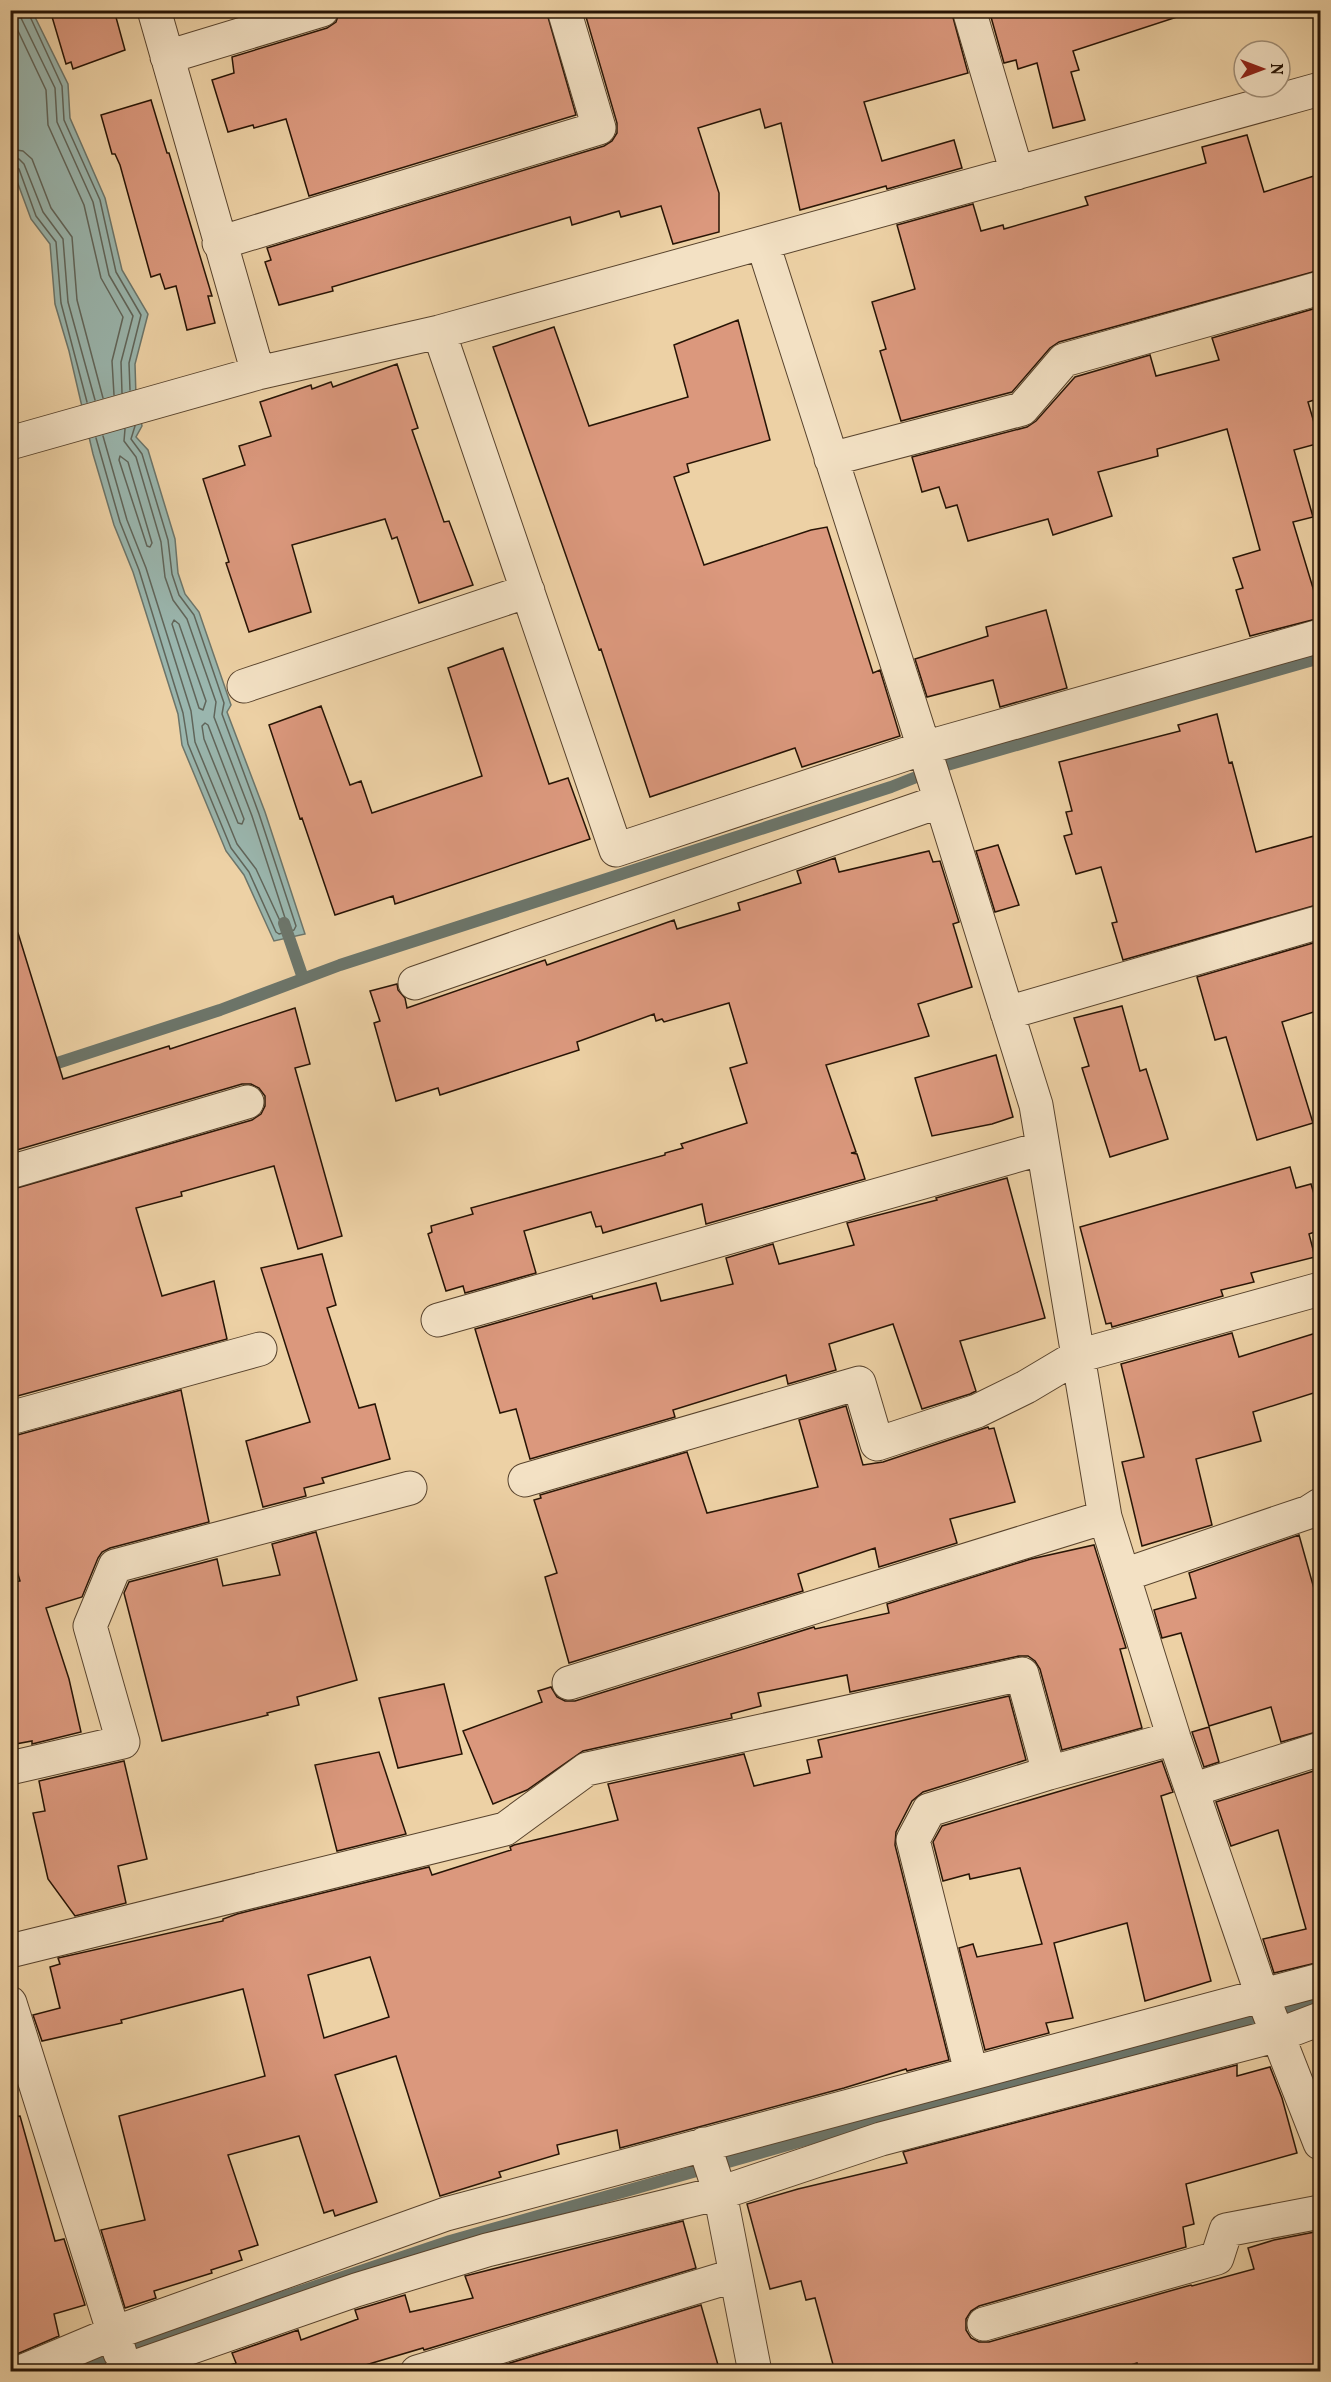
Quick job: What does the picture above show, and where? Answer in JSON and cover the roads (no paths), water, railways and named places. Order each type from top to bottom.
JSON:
[{"type":"street","points":[[154,10],[258,373]]},
{"type":"street","points":[[167,57],[322,10]]},
{"type":"street","points":[[219,243],[599,128],[564,10]]},
{"type":"street","points":[[969,10],[1017,173]]},
{"type":"street","points":[[10,443],[258,373],[439,332],[1320,89]]},
{"type":"street","points":[[763,244],[1036,1105],[1105,1517],[1192,1791],[1270,2015],[1320,2143]]},
{"type":"street","points":[[831,459],[1022,409],[1064,360],[1320,288]]},
{"type":"street","points":[[439,332],[615,850],[932,773]]},
{"type":"street","points":[[244,686],[528,591]]},
{"type":"street","points":[[415,983],[932,773],[1320,636]]},
{"type":"street","points":[[1007,1013],[1320,922]]},
{"type":"street","points":[[10,1172],[248,1102]]},
{"type":"street","points":[[438,1320],[1043,1148]]},
{"type":"street","points":[[525,1480],[859,1383],[877,1444],[977,1411],[1026,1387],[1078,1356],[1320,1289]]},
{"type":"street","points":[[10,1418],[260,1349]]},
{"type":"street","points":[[10,1768],[123,1742],[90,1626],[115,1566],[410,1488]]},
{"type":"street","points":[[1124,1575],[1309,1512],[1320,1505]]},
{"type":"street","points":[[569,1683],[1105,1517]]},
{"type":"street","points":[[10,1951],[505,1829],[587,1769],[1022,1674],[1049,1773]]},
{"type":"street","points":[[971,2072],[912,1840],[928,1810],[1174,1738]]},
{"type":"street","points":[[1192,1791],[1320,1749]]},
{"type":"street","points":[[121,2358],[446,2214],[881,2139],[1270,2015],[1320,1980]]},
{"type":"street","points":[[10,2003],[121,2358]]},
{"type":"street","points":[[21,2372],[121,2358],[488,2250],[971,2072],[1270,2015],[1320,2019]]},
{"type":"street","points":[[712,2168],[755,2372]]},
{"type":"street","points":[[984,2324],[1216,2258],[1226,2230],[1320,2212]]},
{"type":"street","points":[[417,2372],[736,2275]]},
{"type":"water","points":[[10,11],[32,11],[68,84],[70,118],[105,198],[122,270],[148,314],[135,364],[136,397],[142,426],[136,437],[148,450],[175,539],[178,573],[185,594],[199,612],[231,705],[227,712],[265,812],[305,934],[274,941],[244,875],[226,851],[182,745],[178,714],[133,572],[114,525],[93,454],[69,351],[55,304],[50,244],[31,219],[11,165]]},
{"type":"waterway","points":[[42,1068],[220,1010],[340,965],[891,787],[947,765],[1320,658]]},
{"type":"waterway","points":[[284,923],[303,978]]},
{"type":"waterway","points":[[73,2372],[114,2354],[450,2241],[985,2089],[1286,2012],[1320,2000]]}]
